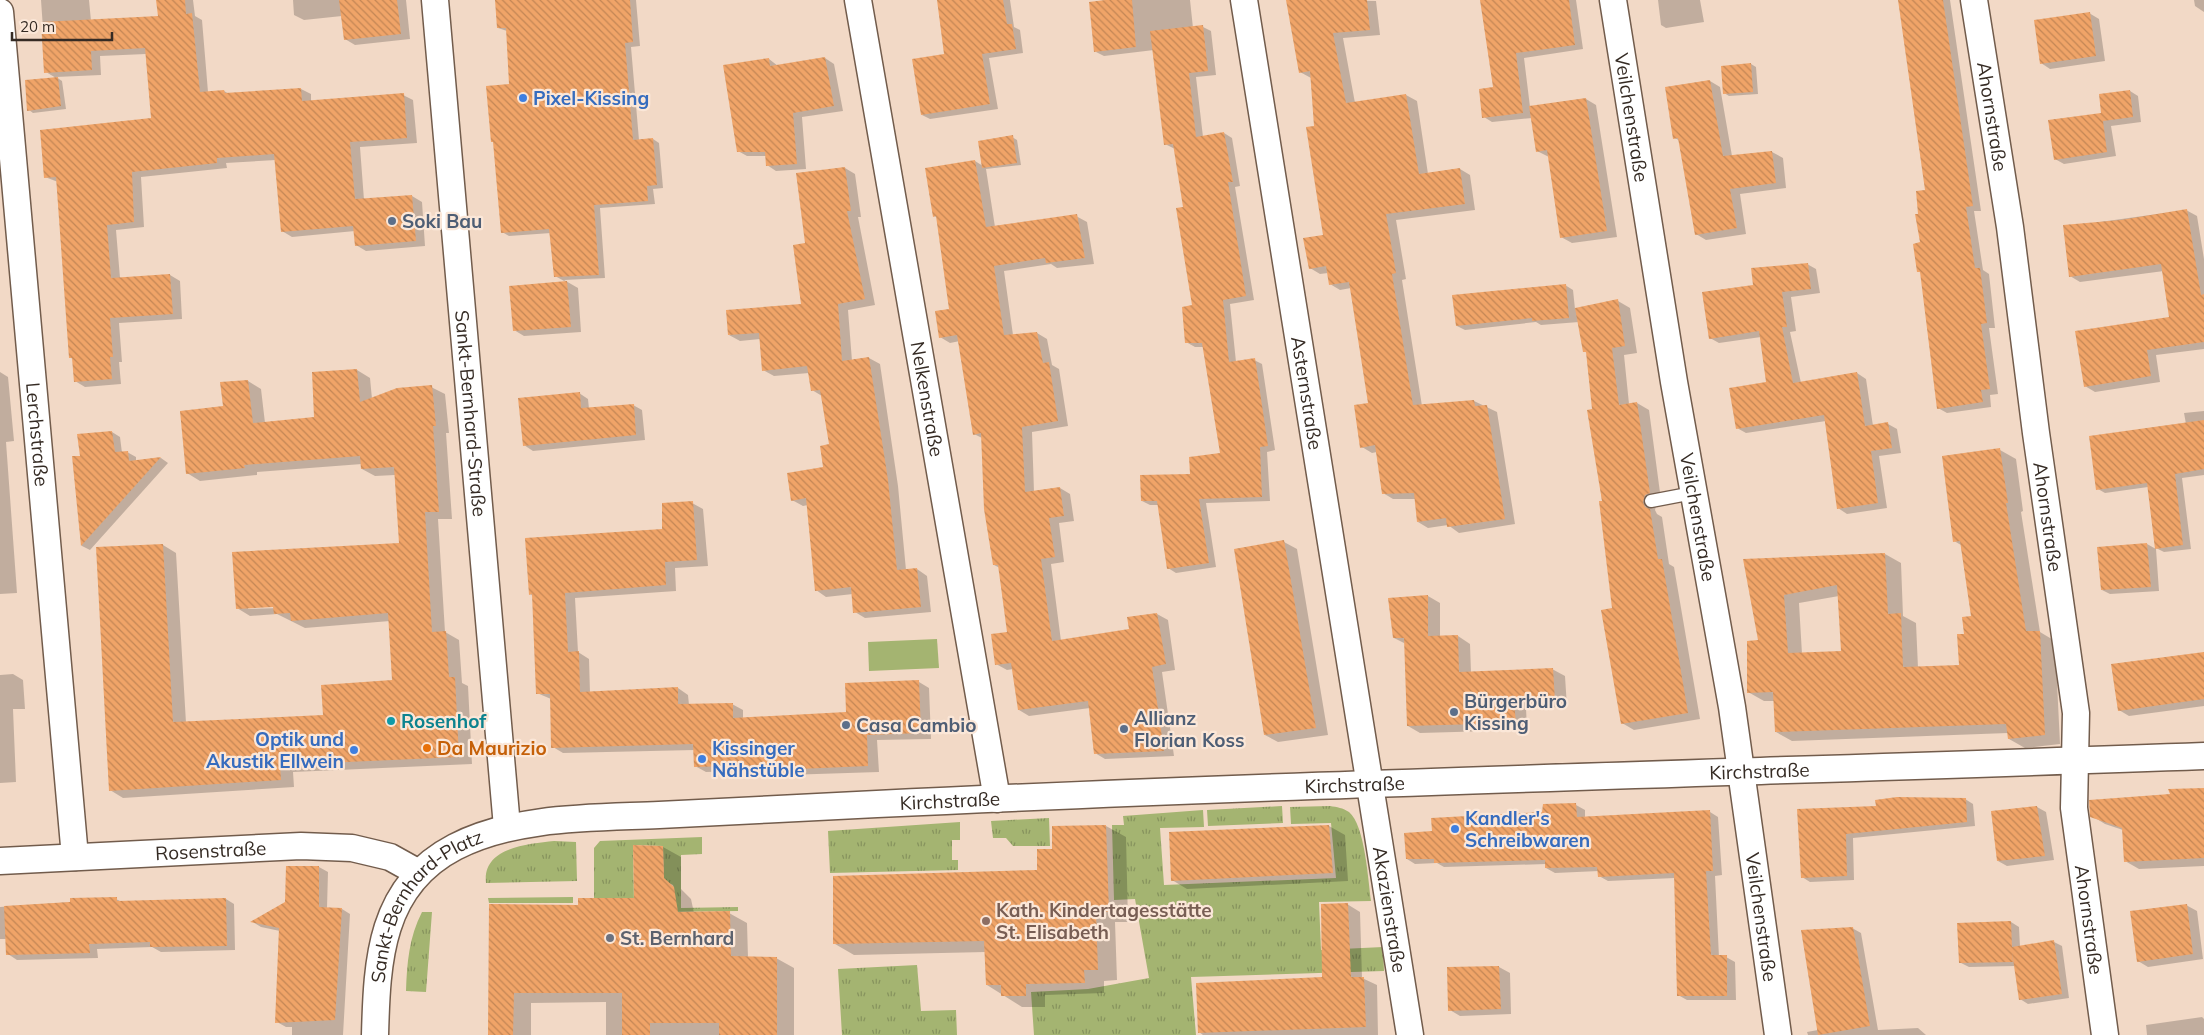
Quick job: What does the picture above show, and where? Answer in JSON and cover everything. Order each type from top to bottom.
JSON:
[{"type":"street","name":"Sankt-Bernhard-Straße","points":[[435,0],[507,827]]},
{"type":"street","name":"Nelkenstraße","points":[[858,0],[997,798]]},
{"type":"street","name":"Asternstraße","points":[[1244,0],[1371,785]]},
{"type":"street","name":"Veilchenstraße","points":[[1613,0],[1693,493],[1732,707],[1778,1035]]},
{"type":"street","name":"Ahornstraße","points":[[1974,0],[2010,227],[2037,442],[2076,713],[2074,808],[2105,1035]]},
{"type":"street","name":"Lerchstraße","points":[[0,12],[75,857]]},
{"type":"street","name":"Kirchstraße","points":[[507,827],[585,818],[997,798],[2204,756]]},
{"type":"street","name":"Akazienstraße","points":[[1371,785],[1410,1035]]},
{"type":"street","name":"Sankt-Bernhard-Platz","points":[[376,1022],[376,979],[384,935],[398,903],[417,872],[456,846],[507,827]]},
{"type":"street","name":"Rosenstraße","points":[[0,861],[301,846],[352,848],[390,858],[417,872]]},
{"type":"lane","points":[[1651,501],[1693,493]]},
{"type":"green space","points":[[937,639],[939,668],[869,671],[868,642]]},
{"type":"green space","points":[[1282,806],[1283,823],[1208,826],[1207,810]]},
{"type":"green space","points":[[1330,806],[1349,812],[1359,828],[1365,854],[1371,901],[1319,902],[1321,950],[1383,947],[1384,971],[1191,977],[1196,1035],[1034,1035],[1031,992],[1088,989],[1149,978],[1135,899],[1114,900],[1112,825],[1124,825],[1123,816],[1203,810],[1204,827],[1160,828],[1164,885],[1336,878],[1331,823],[1291,824],[1290,807]]},
{"type":"green space","points":[[1049,818],[1050,846],[1013,846],[1006,838],[993,838],[991,821]]},
{"type":"green space","points":[[960,822],[960,840],[952,840],[952,860],[958,860],[958,870],[830,873],[828,831]]},
{"type":"green space","points":[[702,837],[702,854],[681,855],[681,908],[738,907],[738,911],[664,912],[672,900],[674,889],[673,885],[664,881],[663,846],[633,845],[634,904],[594,904],[594,848],[600,841]]},
{"type":"green space","points":[[554,841],[576,842],[577,881],[486,883],[487,871],[491,862],[499,855],[520,846]]},
{"type":"green space","points":[[573,897],[573,903],[489,903],[488,898]]},
{"type":"green space","points":[[422,912],[432,912],[426,992],[406,991],[409,950]]},
{"type":"green space","points":[[917,965],[921,1011],[956,1010],[957,1035],[842,1035],[838,969]]},
{"type":"building","points":[[156,0],[185,0],[186,14],[192,13],[200,92],[224,90],[225,93],[301,88],[302,101],[404,93],[407,138],[350,142],[355,199],[412,195],[416,241],[355,246],[353,226],[281,232],[274,154],[217,158],[217,163],[132,172],[134,222],[107,225],[111,278],[170,274],[173,314],[110,318],[113,357],[110,357],[112,379],[74,382],[72,358],[69,358],[56,177],[44,178],[40,130],[151,118],[145,48],[91,51],[92,70],[44,73],[41,22],[158,16]]},
{"type":"building","points":[[339,0],[397,0],[401,34],[344,40]]},
{"type":"building","points":[[495,0],[630,0],[633,42],[625,43],[633,140],[653,138],[657,185],[647,186],[648,201],[594,205],[599,275],[554,277],[549,229],[501,233],[486,86],[509,84],[506,28],[497,28]]},
{"type":"building","points":[[937,0],[1003,0],[1007,24],[1012,24],[1016,49],[982,54],[990,104],[921,115],[912,59],[944,54]]},
{"type":"building","points":[[1132,0],[1136,47],[1094,52],[1089,2]]},
{"type":"building","points":[[1286,0],[1367,0],[1370,30],[1333,33],[1346,103],[1406,94],[1419,174],[1460,168],[1465,204],[1386,214],[1396,273],[1392,274],[1413,405],[1474,400],[1475,406],[1487,405],[1505,519],[1447,527],[1446,518],[1417,522],[1414,493],[1382,494],[1375,445],[1360,448],[1354,405],[1368,403],[1349,282],[1329,285],[1326,266],[1309,269],[1303,238],[1323,235],[1306,127],[1314,126],[1310,71],[1299,73]]},
{"type":"building","points":[[1480,0],[1569,0],[1575,45],[1516,53],[1523,113],[1482,118],[1479,89],[1493,87]]},
{"type":"building","points":[[1898,0],[1943,0],[1973,206],[1966,207],[1975,268],[1980,268],[1987,323],[1981,324],[1990,389],[1981,390],[1983,402],[1937,409],[1920,272],[1917,272],[1913,244],[1920,242],[1915,214],[1918,214],[1916,191],[1925,190]]},
{"type":"building","points":[[2090,12],[2096,56],[2040,64],[2034,20]]},
{"type":"building","points":[[1203,25],[1208,71],[1189,73],[1196,137],[1224,132],[1233,182],[1228,182],[1246,296],[1223,300],[1229,362],[1255,358],[1268,446],[1260,447],[1262,497],[1199,499],[1209,563],[1167,569],[1157,501],[1141,501],[1140,475],[1190,474],[1189,457],[1220,453],[1202,343],[1185,343],[1182,307],[1192,305],[1176,208],[1183,207],[1173,144],[1164,145],[1150,31]]},
{"type":"building","points":[[825,57],[834,106],[793,113],[797,164],[766,166],[765,152],[737,152],[723,65],[769,58],[770,66]]},
{"type":"building","points":[[1751,63],[1753,92],[1723,94],[1721,66]]},
{"type":"building","points":[[58,77],[61,106],[27,111],[25,80]]},
{"type":"building","points":[[1710,80],[1723,156],[1772,151],[1776,183],[1730,189],[1737,228],[1695,235],[1678,138],[1673,139],[1665,87]]},
{"type":"building","points":[[2130,90],[2133,117],[2103,121],[2107,152],[2054,160],[2048,120],[2101,113],[2099,94]]},
{"type":"building","points":[[1586,98],[1607,231],[1560,238],[1547,150],[1536,152],[1529,106]]},
{"type":"building","points":[[1013,135],[1017,163],[982,168],[978,141]]},
{"type":"building","points":[[975,160],[986,227],[1077,214],[1085,258],[1046,263],[1045,258],[994,266],[1004,335],[1037,332],[1043,363],[1049,362],[1058,421],[1022,427],[1025,492],[1060,487],[1064,516],[1049,518],[1055,557],[1041,559],[1052,641],[1129,629],[1127,617],[1157,613],[1166,664],[1152,667],[1164,751],[1094,754],[1088,701],[1018,710],[1011,663],[995,665],[991,634],[1007,632],[998,565],[993,565],[984,509],[981,433],[973,435],[957,335],[939,338],[935,311],[949,309],[936,216],[933,217],[925,168]]},
{"type":"building","points":[[845,167],[851,211],[847,211],[865,299],[838,304],[842,361],[869,357],[888,480],[897,570],[917,568],[921,607],[853,613],[851,587],[815,591],[806,498],[791,501],[787,473],[823,467],[820,446],[829,444],[820,390],[811,391],[807,366],[762,371],[759,333],[728,335],[726,310],[801,304],[793,245],[805,243],[796,173]]},
{"type":"building","points":[[2187,209],[2201,295],[2204,294],[2204,342],[2147,350],[2151,376],[2084,387],[2075,331],[2169,317],[2161,264],[2069,277],[2063,225],[2121,220]]},
{"type":"building","points":[[1808,263],[1811,289],[1782,292],[1787,327],[1782,327],[1793,383],[1857,372],[1865,426],[1888,422],[1892,448],[1871,451],[1878,503],[1837,509],[1824,415],[1736,429],[1729,388],[1766,382],[1759,331],[1709,339],[1702,292],[1753,285],[1751,268]]},
{"type":"building","points":[[567,281],[571,327],[513,331],[509,286]]},
{"type":"building","points":[[1566,284],[1569,318],[1532,321],[1532,318],[1456,326],[1452,295]]},
{"type":"building","points":[[1618,299],[1625,346],[1612,348],[1619,405],[1637,402],[1650,493],[1645,495],[1643,502],[1645,507],[1650,509],[1658,559],[1662,559],[1688,713],[1621,724],[1601,610],[1612,608],[1599,501],[1602,501],[1587,410],[1592,409],[1586,352],[1583,352],[1575,308]]},
{"type":"building","points":[[357,369],[360,402],[397,388],[432,385],[436,426],[433,426],[439,512],[425,512],[432,632],[446,631],[449,677],[455,677],[459,757],[280,765],[281,780],[109,791],[96,547],[163,544],[173,722],[323,715],[321,685],[392,680],[388,613],[291,621],[290,613],[274,614],[273,607],[236,609],[232,552],[399,543],[394,467],[361,469],[360,456],[244,465],[245,468],[186,474],[180,411],[223,406],[220,382],[248,380],[253,423],[314,417],[312,372]]},
{"type":"building","points":[[580,392],[581,408],[634,404],[636,435],[523,446],[518,398]]},
{"type":"building","points":[[2204,420],[2204,469],[2175,474],[2183,545],[2155,549],[2147,483],[2096,490],[2089,436]]},
{"type":"building","points":[[112,431],[115,452],[128,451],[129,461],[161,457],[81,546],[72,456],[80,456],[77,434]]},
{"type":"building","points":[[2000,448],[2008,503],[2006,503],[2026,631],[2040,631],[2045,735],[2008,739],[2006,724],[1775,732],[1773,692],[1747,693],[1747,641],[1758,640],[1743,559],[1885,553],[1888,614],[1901,613],[1903,667],[1959,665],[1957,634],[1964,634],[1962,617],[1971,616],[1960,541],[1953,542],[1942,456]],"holes":[[[1837,585],[1841,651],[1788,653],[1784,595]]]},
{"type":"building","points":[[693,501],[697,560],[665,562],[666,585],[565,593],[568,652],[579,651],[580,692],[678,687],[678,704],[733,703],[733,718],[846,712],[845,683],[919,680],[921,733],[867,735],[868,766],[774,770],[774,765],[694,767],[693,744],[551,748],[550,694],[536,694],[532,594],[529,595],[525,538],[662,529],[662,503]]},
{"type":"building","points":[[1284,540],[1316,728],[1264,735],[1234,549]]},
{"type":"building","points":[[2147,543],[2151,587],[2101,590],[2097,547]]},
{"type":"building","points":[[1428,595],[1428,636],[1458,635],[1459,672],[1553,668],[1555,701],[1514,702],[1516,723],[1407,726],[1404,638],[1393,638],[1388,598]]},
{"type":"building","points":[[2204,652],[2204,699],[2118,711],[2111,664]]},
{"type":"building","points":[[2204,788],[2204,858],[2124,862],[2122,828],[2090,817],[2089,800],[2170,794],[2168,789]]},
{"type":"building","points":[[1897,797],[1966,798],[1967,822],[1846,834],[1847,876],[1801,878],[1797,809],[1876,806],[1875,800]]},
{"type":"building","points":[[1576,803],[1577,817],[1710,810],[1713,871],[1706,871],[1711,955],[1727,955],[1727,996],[1677,996],[1674,873],[1598,877],[1597,867],[1545,868],[1545,860],[1434,863],[1434,859],[1406,859],[1404,833],[1432,831],[1431,818],[1542,812],[1543,804]]},
{"type":"building","points":[[2037,806],[2045,856],[1997,861],[1991,811]]},
{"type":"building","points":[[1106,825],[1109,912],[1096,912],[1098,970],[1084,970],[1085,983],[1026,984],[1026,996],[1001,996],[1001,985],[986,985],[984,941],[833,944],[833,876],[1037,870],[1037,849],[1052,849],[1052,826]]},
{"type":"building","points":[[1329,825],[1333,873],[1171,881],[1169,832]]},
{"type":"building","name":"St. Bernhard","points":[[633,845],[663,846],[664,878],[674,887],[678,912],[730,911],[731,956],[777,957],[777,1035],[719,1035],[719,1023],[650,1023],[650,1035],[622,1035],[622,993],[514,993],[513,1035],[488,1035],[489,904],[578,905],[578,898],[634,898]]},
{"type":"building","points":[[286,866],[319,866],[319,907],[342,908],[335,1020],[275,1023],[279,928],[250,922],[285,902]]},
{"type":"building","points":[[117,897],[117,901],[226,898],[227,946],[150,947],[150,942],[89,944],[90,953],[6,955],[4,906],[70,902],[70,898]]},
{"type":"building","points":[[1348,903],[1351,977],[1364,977],[1366,1027],[1198,1033],[1196,983],[1322,977],[1321,904]]},
{"type":"building","points":[[2187,904],[2193,954],[2137,962],[2130,911]]},
{"type":"building","points":[[2011,921],[2012,947],[2054,940],[2062,994],[2019,1000],[2012,952],[2013,962],[1959,963],[1957,923]]},
{"type":"building","points":[[1853,927],[1870,1026],[1818,1035],[1801,930]]},
{"type":"building","points":[[1499,966],[1501,1009],[1448,1011],[1447,967]]},
{"type":"place","name":"Pixel-Kissing","points":[[523,98]]},
{"type":"place","name":"Soki Bau","points":[[392,221]]},
{"type":"place","name":"Bürgerbüro Kissing","points":[[1454,712]]},
{"type":"place","name":"Rosenhof","points":[[391,721]]},
{"type":"place","name":"Casa Cambio","points":[[846,725]]},
{"type":"place","name":"Allianz Florian Koss","points":[[1124,729]]},
{"type":"place","name":"Da Maurizio","points":[[427,748]]},
{"type":"place","name":"Optik und Akustik Ellwein","points":[[354,750]]},
{"type":"place","name":"Kissinger Nähstüble","points":[[702,759]]},
{"type":"place","name":"Kandler's Schreibwaren","points":[[1455,829]]},
{"type":"place","name":"Kath. Kindertagesstätte St. Elisabeth","points":[[986,921]]},
{"type":"place","name":"St. Bernhard","points":[[610,938]]}]
